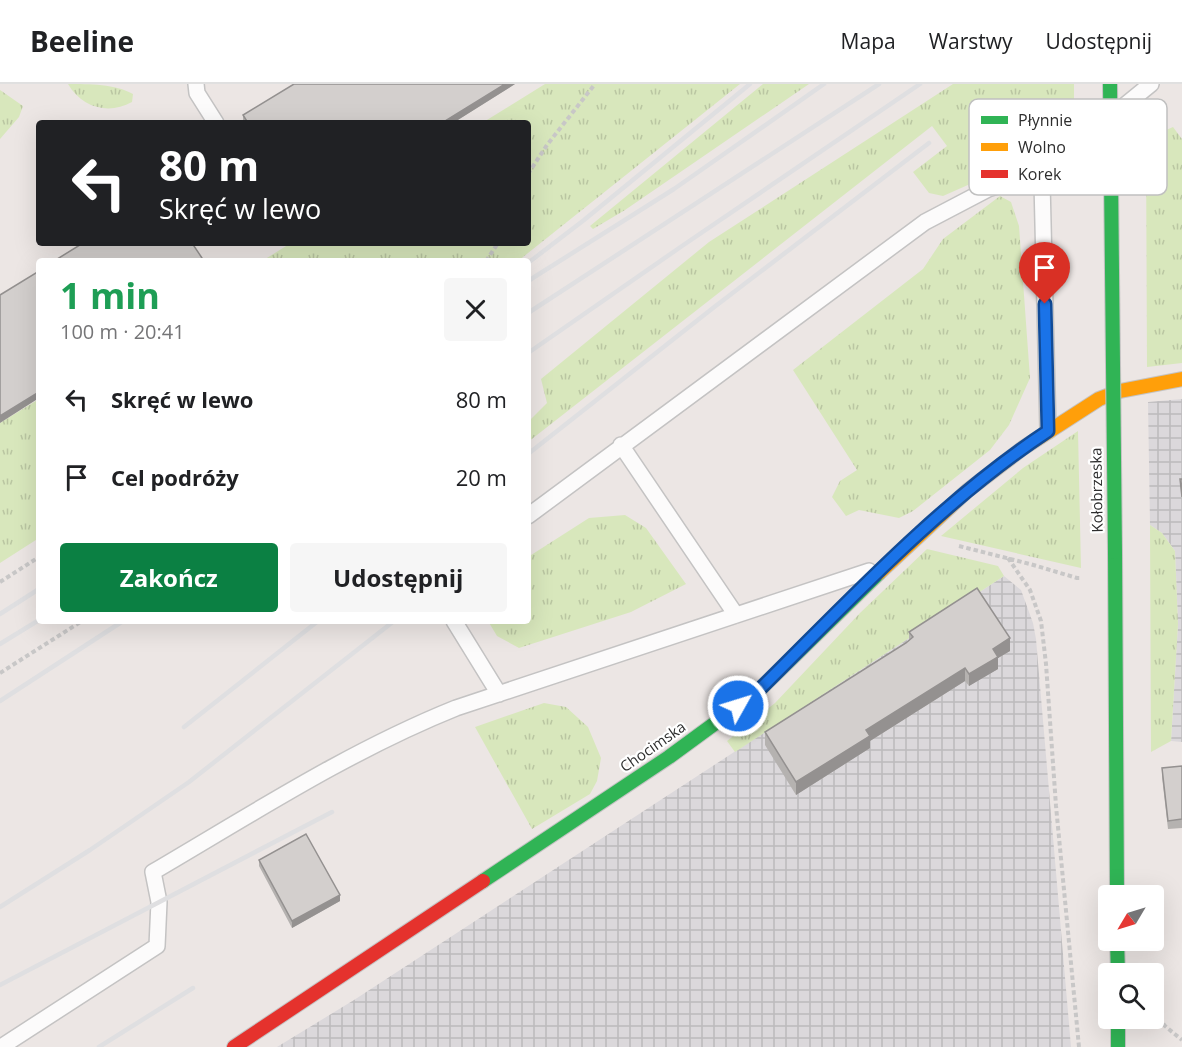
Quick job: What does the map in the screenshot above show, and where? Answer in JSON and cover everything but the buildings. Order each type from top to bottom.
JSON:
[{"type":"street","name":"Kołobrzeska","points":[[1110,84],[1110,99]]},
{"type":"street","name":"Kołobrzeska","points":[[1111,195],[1117,885]]},
{"type":"street","name":"Chocimska","points":[[234,1047],[669,757],[755,694],[918,536],[967,491],[1023,447],[1099,399],[1120,391],[1182,380]]},
{"type":"street","points":[[1118,1029],[1118,1047]]},
{"type":"lane","points":[[196,84],[197,93],[214,120]]},
{"type":"lane","points":[[1133,99],[1151,84]]},
{"type":"lane","points":[[531,514],[925,222],[977,195]]},
{"type":"lane","points":[[1042,195],[1048,431]]},
{"type":"lane","points":[[621,445],[736,615]]},
{"type":"lane","points":[[1,1047],[158,946],[159,902],[153,872],[358,753],[409,727],[499,694],[886,566]]},
{"type":"lane","points":[[456,624],[499,694]]},
{"type":"path","points":[[531,170],[595,84]]},
{"type":"path","points":[[918,536],[1077,578]]},
{"type":"path","points":[[1008,558],[1030,590],[1041,621],[1079,1047]]},
{"type":"path","points":[[0,582],[36,559]]},
{"type":"path","points":[[0,673],[77,624]]},
{"type":"path","points":[[1164,1025],[1182,1040]]},
{"type":"shaded area","points":[[1182,399],[1182,742],[1171,741],[1178,624],[1175,551],[1162,533],[1150,525],[1148,402]]},
{"type":"shaded area","points":[[1004,576],[1021,590],[1033,623],[1036,639],[1071,1047],[277,1047],[354,1000]]},
{"type":"green space","points":[[68,84],[118,88],[133,94],[132,102],[114,108],[97,107],[81,99]]},
{"type":"green space","points":[[545,84],[740,84],[522,258],[267,258],[286,246],[531,246],[531,120],[487,120]]},
{"type":"green space","points":[[763,84],[809,84],[625,210],[593,229],[590,226]]},
{"type":"green space","points":[[953,84],[1074,84],[1074,99],[969,99],[969,184],[943,196],[929,193],[913,172],[947,146],[932,126],[531,440],[531,419],[547,403],[541,379],[709,242]]},
{"type":"green space","points":[[0,90],[23,106],[19,117],[0,139]]},
{"type":"green space","points":[[1173,127],[1182,139],[1182,363],[1147,367],[1146,195],[1167,195],[1167,130]]},
{"type":"green space","points":[[1000,196],[1011,202],[1019,226],[1030,378],[1009,425],[990,450],[913,511],[899,518],[859,510],[846,516],[832,497],[840,481],[857,470],[793,370],[923,269],[943,239]]},
{"type":"green space","points":[[36,401],[36,540],[0,563],[0,423]]},
{"type":"green space","points":[[1078,431],[1081,568],[941,536],[1023,468]]},
{"type":"green space","points":[[625,515],[646,528],[686,584],[631,612],[519,648],[497,636],[490,624],[531,624],[531,555],[589,518]]},
{"type":"green space","points":[[1150,525],[1162,533],[1175,551],[1178,624],[1171,741],[1151,752]]},
{"type":"green space","points":[[927,549],[998,566],[1004,576],[735,752],[727,741],[775,703],[860,613]]},
{"type":"green space","points":[[544,703],[566,707],[588,727],[601,758],[597,781],[590,794],[532,829],[475,727]]},
{"type":"railway","points":[[531,261],[750,84]]},
{"type":"railway","points":[[531,279],[674,189],[824,84]]},
{"type":"railway","points":[[531,311],[879,84]]},
{"type":"railway","points":[[531,351],[920,84]]},
{"type":"railway","points":[[531,452],[713,308],[929,143]]},
{"type":"railway","points":[[0,614],[36,591]]},
{"type":"railway","points":[[0,644],[36,622]]},
{"type":"railway","points":[[0,701],[118,624]]},
{"type":"railway","points":[[184,727],[314,624]]},
{"type":"railway","points":[[0,907],[90,850],[189,782],[390,624]]},
{"type":"railway","points":[[0,985],[332,812]]},
{"type":"railway","points":[[99,1047],[193,988]]},
{"type":"traffic: fast","points":[[1110,84],[1110,99]]},
{"type":"traffic: fast","points":[[1111,195],[1115,552]]},
{"type":"traffic: fast","points":[[1115,552],[1117,885]]},
{"type":"traffic: fast","points":[[483,881],[669,757],[755,694],[879,573]]},
{"type":"traffic: fast","points":[[1117,951],[1118,963]]},
{"type":"traffic: fast","points":[[1118,1029],[1118,1047]]},
{"type":"traffic: slow","points":[[879,573],[967,491],[1023,448],[1099,399],[1120,391],[1182,379]]},
{"type":"traffic: jam","points":[[234,1047],[483,881]]},
{"type":"route","points":[[738,706],[755,694],[886,566],[967,491],[1023,447],[1048,431],[1045,304]]}]
